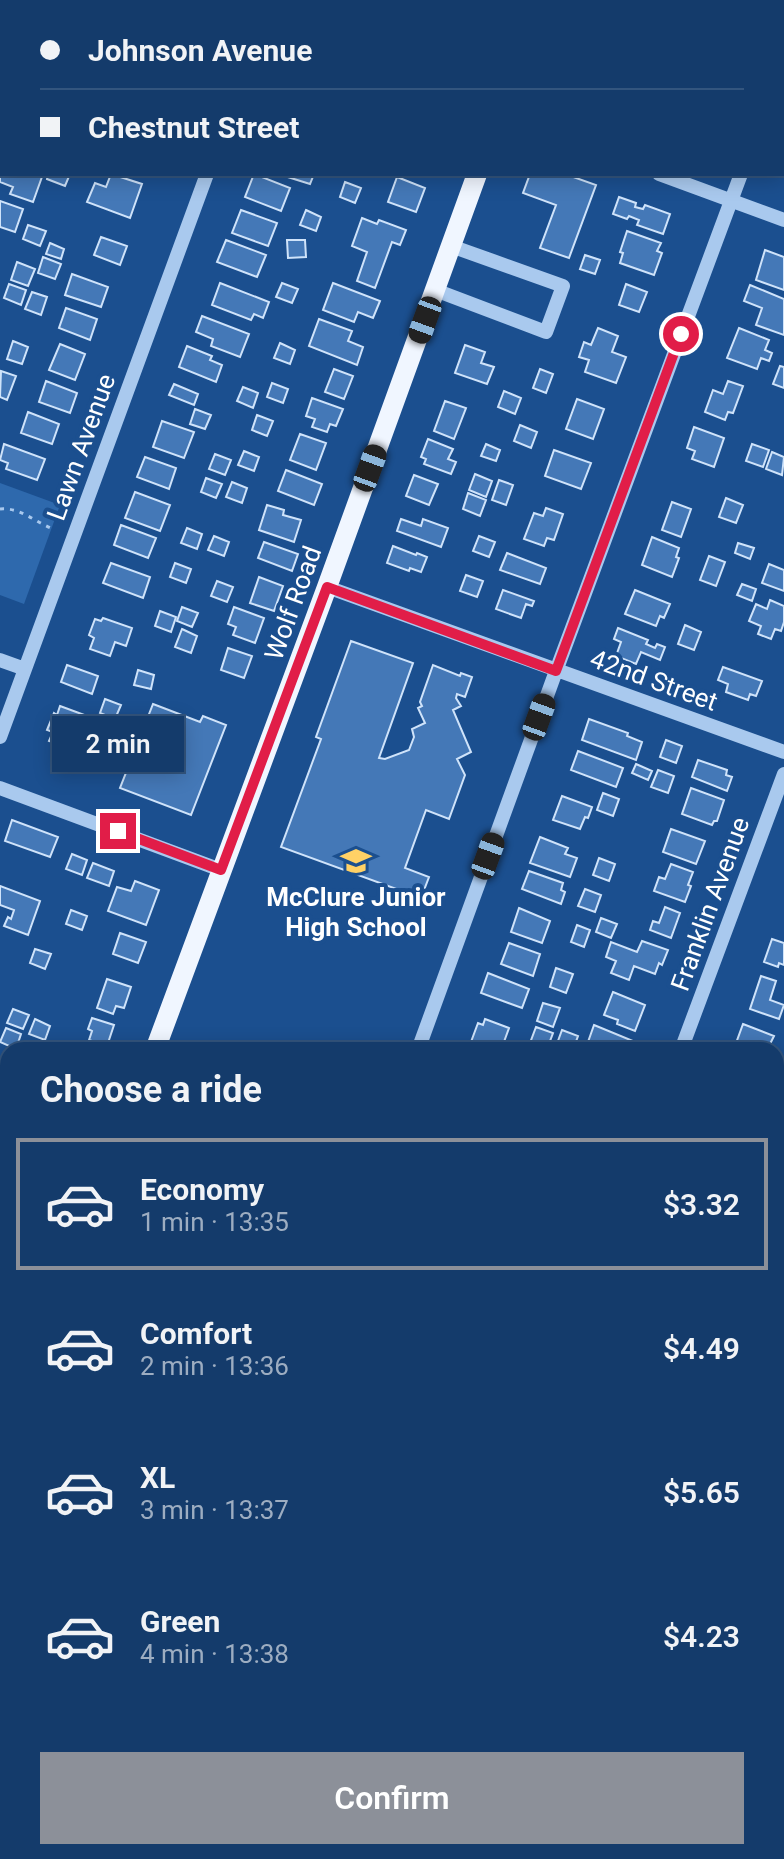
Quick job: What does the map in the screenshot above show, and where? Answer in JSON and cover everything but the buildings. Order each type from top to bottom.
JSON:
[{"type":"main road","name":"Wolf Road","points":[[158,1042],[476,176]]},
{"type":"street","name":"Lawn Avenue","points":[[0,737],[206,176]]},
{"type":"street","points":[[665,176],[784,220]]},
{"type":"street","points":[[421,1042],[740,176]]},
{"type":"street","points":[[435,290],[546,332],[563,286],[451,246]]},
{"type":"street","name":"42nd Street","points":[[327,587],[784,752]]},
{"type":"street","points":[[0,660],[25,669]]},
{"type":"street","name":"Franklin Avenue","points":[[684,1042],[784,774]]},
{"type":"street","points":[[0,788],[221,870]]},
{"type":"path","points":[[0,509],[16,510],[53,529]]},
{"type":"shaded area","points":[[0,483],[60,505],[24,604],[0,595]]},
{"type":"place","name":"McClure Junior High School","points":[[356,861]]},
{"type":"route","points":[[118,831],[221,870],[327,587],[556,671],[681,334]]}]
